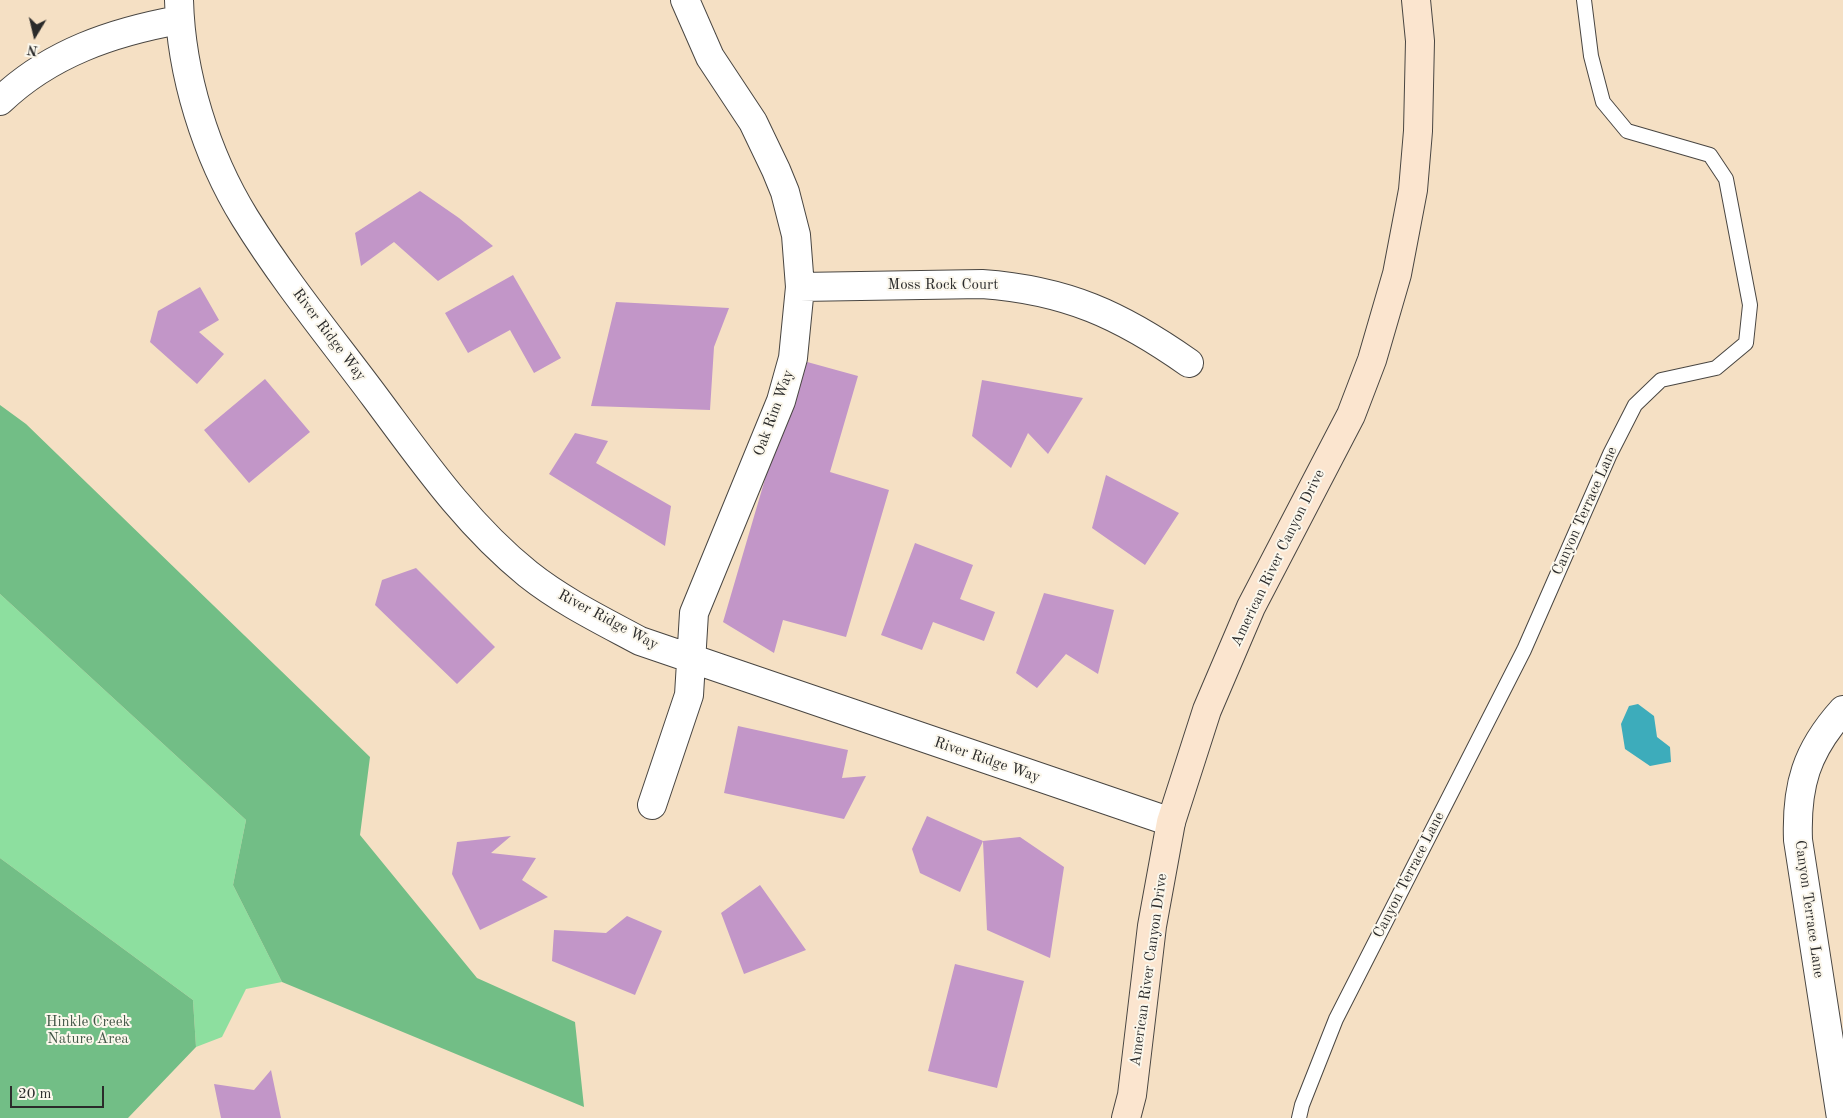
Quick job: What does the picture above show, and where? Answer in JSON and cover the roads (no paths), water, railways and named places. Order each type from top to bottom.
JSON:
[{"type":"main road","name":"American River Canyon Drive","points":[[1126,1118],[1133,1085],[1152,926],[1171,822],[1207,710],[1247,616],[1351,415],[1372,360],[1397,274],[1413,190],[1418,131],[1420,41],[1416,0]]},
{"type":"street","name":"Oak Rim Way","points":[[652,805],[689,695],[694,613],[781,401],[793,358],[800,287],[796,235],[785,192],[753,122],[710,57],[685,0]]},
{"type":"street","name":"River Ridge Way","points":[[179,10],[188,70],[201,120],[221,170],[244,216],[276,265],[453,501],[489,539],[528,574],[571,604],[640,641],[1171,822]]},
{"type":"street","points":[[0,101],[46,66],[85,45],[136,28],[179,10]]},
{"type":"street","name":"Moss Rock Court","points":[[800,287],[1007,285],[1057,295],[1104,311],[1148,334],[1189,363]]},
{"type":"street","name":"Canyon Terrace Lane","points":[[1841,1118],[1800,850],[1797,814],[1801,784],[1815,747],[1827,728],[1843,710]]},
{"type":"lane","name":"Canyon Terrace Lane","points":[[1299,1118],[1302,1105],[1336,1019],[1524,650],[1610,454],[1635,405],[1661,380],[1716,368],[1746,343],[1750,305],[1726,179],[1710,155],[1627,131],[1603,102],[1591,56],[1584,0]]},
{"type":"water","points":[[1638,704],[1654,716],[1657,737],[1670,747],[1671,762],[1650,766],[1625,749],[1621,724],[1629,706]]},
{"type":"park label","name":"Hinkle Creek Nature Area","points":[[88,1030]]}]
